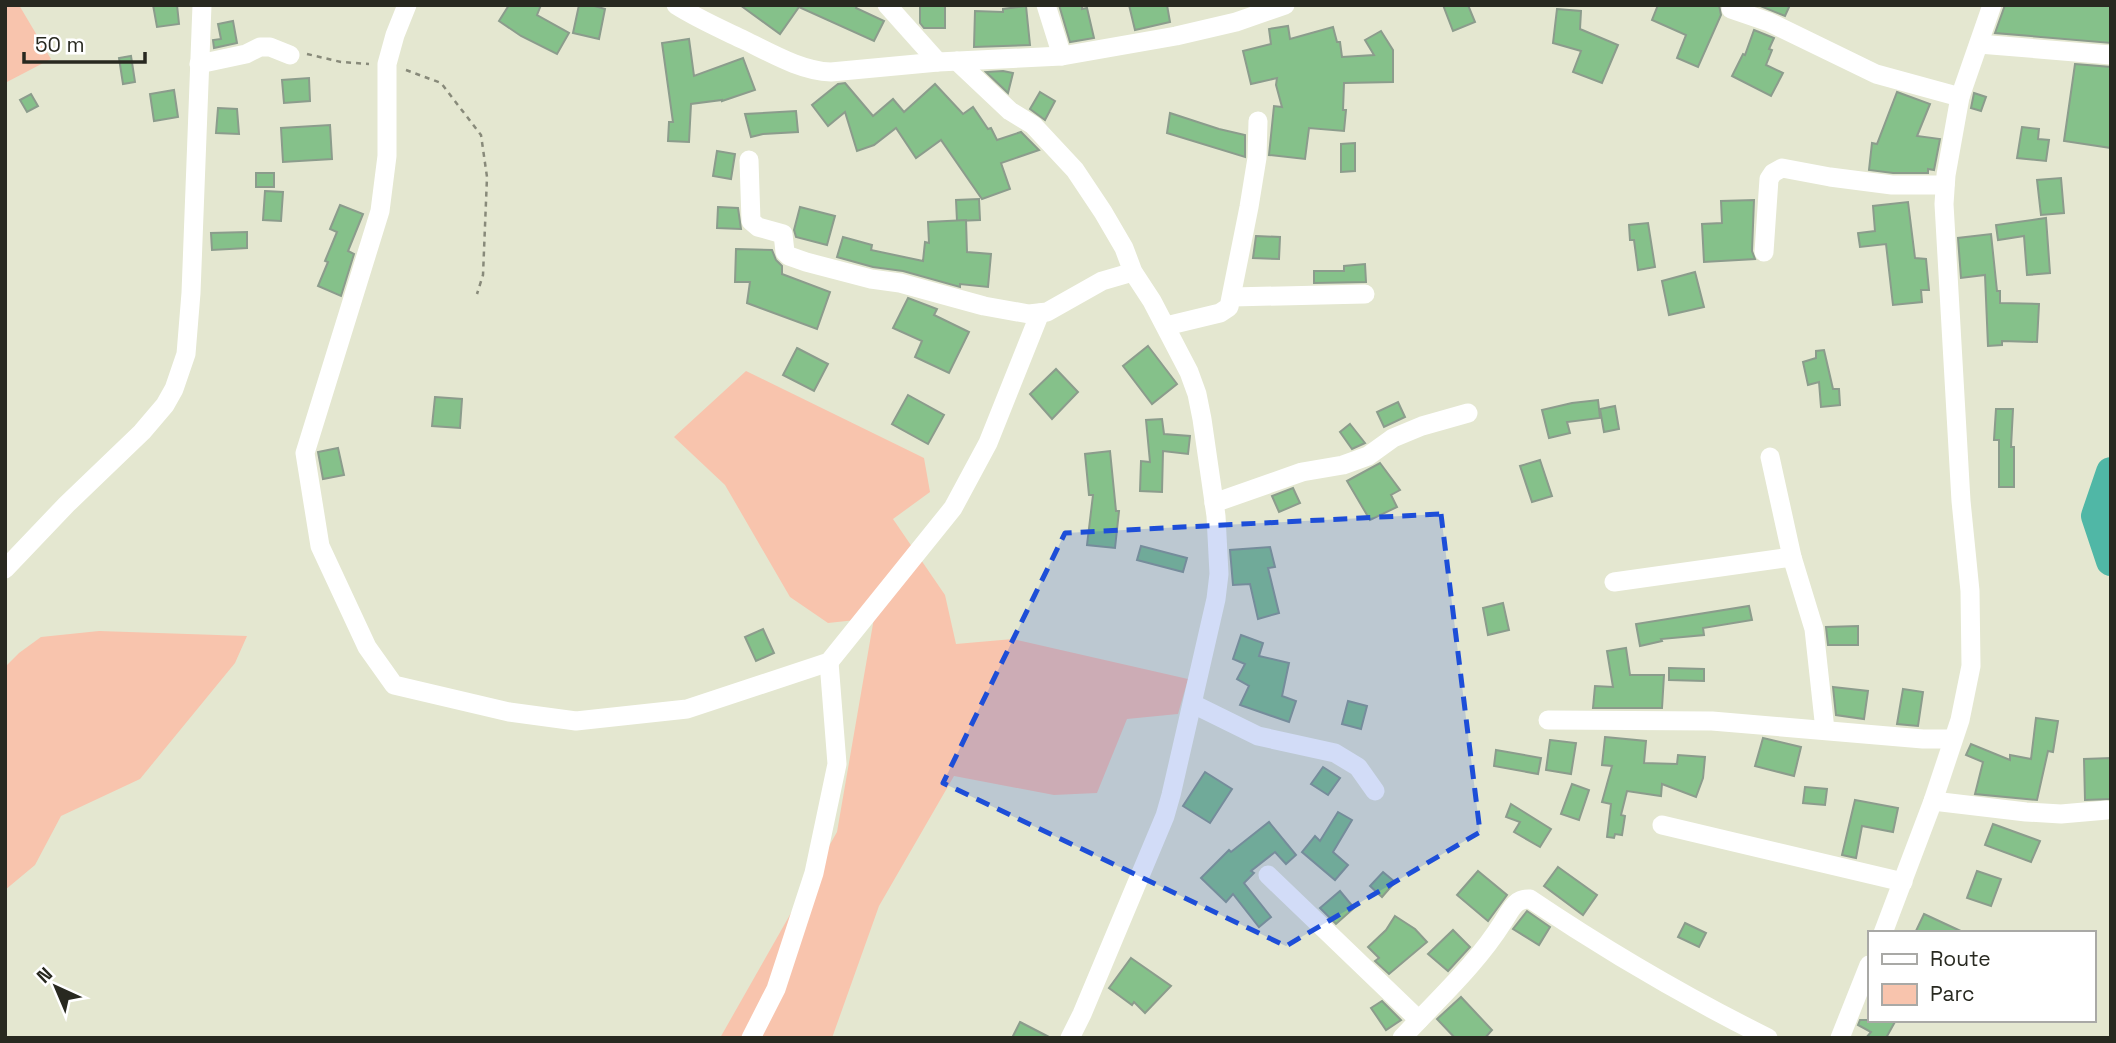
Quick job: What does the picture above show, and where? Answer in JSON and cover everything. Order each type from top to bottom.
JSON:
[{"type":"street","points":[[5,569],[67,504],[142,432],[165,405],[174,389],[186,354],[190,306],[202,5]]},
{"type":"street","points":[[407,5],[387,64],[387,156],[380,211],[305,453],[320,546],[367,647],[394,685],[509,712],[576,721],[687,709],[829,662],[953,508],[988,443],[1040,313]]},
{"type":"street","points":[[676,5],[695,17],[765,50],[821,72],[947,61],[1062,56],[1176,36],[1236,22],[1285,5]]},
{"type":"street","points":[[887,5],[947,61],[1010,111],[1033,125],[1075,170],[1124,248],[1133,272],[1166,326],[1197,394],[1214,503],[1219,574],[1216,599],[1165,816],[1070,1038]]},
{"type":"street","points":[[1046,5],[1062,56]]},
{"type":"street","points":[[1884,931],[1954,739],[1971,666],[1970,591],[1961,501],[1944,204],[1959,97],[1992,5]]},
{"type":"street","points":[[1731,9],[1769,22],[1876,74],[1959,97]]},
{"type":"street","points":[[1979,44],[2111,55]]},
{"type":"street","points":[[199,64],[246,54],[260,47],[270,47],[290,55]]},
{"type":"street","points":[[1166,326],[1220,313],[1229,307],[1257,158],[1258,121]]},
{"type":"street","points":[[749,160],[751,222],[758,228],[783,234],[785,252],[789,256],[819,266],[900,283],[984,306],[1029,314],[1047,312],[1102,281],[1133,272]]},
{"type":"street","points":[[1764,252],[1769,179],[1782,168],[1892,185],[1945,185]]},
{"type":"street","points":[[1232,297],[1366,294]]},
{"type":"street","points":[[1214,503],[1302,472],[1343,465],[1368,456],[1393,438],[1468,412]]},
{"type":"street","points":[[1770,457],[1792,557],[1814,629],[1825,730]]},
{"type":"street","points":[[1614,582],[1792,557]]},
{"type":"street","points":[[751,1038],[776,989],[814,873],[837,764],[829,662]]},
{"type":"street","points":[[1192,704],[1258,736],[1335,753],[1358,767],[1375,792]]},
{"type":"street","points":[[1548,720],[1712,720],[1954,739]]},
{"type":"street","points":[[1933,801],[2061,814],[2107,810]]},
{"type":"street","points":[[1662,825],[1903,882]]},
{"type":"street","points":[[1268,875],[1419,1020]]},
{"type":"street","points":[[1402,1038],[1469,967],[1516,902],[1523,899],[1530,899],[1638,968],[1708,1008],[1768,1038]]},
{"type":"street","points":[[1840,1038],[1868,968]]},
{"type":"path","points":[[290,55],[306,54],[349,64],[387,64],[441,83],[481,135],[488,177],[483,275],[477,294]]},
{"type":"highlighted area","points":[[1441,514],[1480,832],[1286,946],[943,783],[1065,533]]},
{"type":"green space","points":[[5,5],[19,5],[51,59],[5,83]]},
{"type":"green space","points":[[746,371],[924,458],[930,492],[893,519],[945,595],[956,644],[1013,639],[1188,679],[1178,714],[1127,719],[1097,793],[1054,795],[954,776],[879,906],[832,1038],[720,1038],[837,832],[874,618],[828,623],[790,597],[725,485],[674,437]]},
{"type":"green space","points":[[99,631],[247,636],[235,663],[140,779],[61,816],[35,865],[5,890],[5,667],[41,637]]},
{"type":"building","points":[[153,5],[177,5],[179,24],[157,27]]},
{"type":"building","points":[[509,5],[541,5],[537,15],[569,33],[557,54],[521,36],[499,21]]},
{"type":"building","points":[[579,5],[605,9],[599,39],[573,33]]},
{"type":"building","points":[[740,5],[857,5],[856,8],[884,21],[874,41],[799,7],[780,34]]},
{"type":"building","points":[[920,5],[945,5],[945,28],[924,28],[920,23]]},
{"type":"building","points":[[1059,5],[1082,5],[1082,9],[1087,8],[1094,38],[1070,42]]},
{"type":"building","points":[[1129,5],[1167,5],[1170,22],[1135,30]]},
{"type":"building","points":[[1443,5],[1468,5],[1475,22],[1453,31]]},
{"type":"building","points":[[1658,5],[1719,5],[1721,15],[1698,67],[1677,58],[1686,35],[1652,20]]},
{"type":"building","points":[[1758,5],[1790,5],[1785,16]]},
{"type":"building","points":[[2005,5],[2111,5],[2111,43],[1995,33]]},
{"type":"building","points":[[1026,6],[1030,45],[974,47],[975,11],[1003,12],[1003,9]]},
{"type":"building","points":[[1557,9],[1581,11],[1580,29],[1618,45],[1602,83],[1573,72],[1581,51],[1553,43]]},
{"type":"building","points":[[233,21],[237,43],[214,48],[213,40],[221,39],[218,24]]},
{"type":"building","points":[[1288,26],[1290,39],[1333,27],[1337,42],[1340,42],[1342,57],[1374,55],[1365,40],[1381,31],[1393,50],[1393,82],[1344,83],[1344,131],[1309,128],[1305,159],[1269,155],[1274,106],[1282,107],[1276,85],[1277,78],[1251,84],[1243,51],[1271,44],[1269,29]]},
{"type":"building","points":[[1754,30],[1774,38],[1766,65],[1783,73],[1771,96],[1732,76],[1743,54],[1745,55]]},
{"type":"building","points":[[689,39],[694,76],[743,58],[755,90],[722,101],[691,104],[689,142],[668,141],[669,122],[673,122],[662,43]]},
{"type":"building","points":[[131,56],[135,82],[123,84],[119,58]]},
{"type":"building","points":[[2075,64],[2111,67],[2111,148],[2064,141]]},
{"type":"building","points":[[986,72],[1013,73],[1008,93]]},
{"type":"building","points":[[309,78],[310,101],[284,103],[282,80]]},
{"type":"building","points":[[845,83],[873,116],[893,99],[904,112],[935,84],[963,114],[973,107],[988,129],[991,128],[997,140],[1021,132],[1039,150],[1001,163],[1010,189],[982,199],[941,140],[916,158],[896,128],[874,145],[857,151],[845,112],[828,126],[812,105],[838,84]]},
{"type":"building","points":[[174,90],[178,117],[154,121],[150,94]]},
{"type":"building","points":[[1040,92],[1055,101],[1045,120],[1030,109]]},
{"type":"building","points":[[1897,92],[1930,104],[1917,136],[1940,139],[1934,170],[1928,169],[1928,173],[1869,170],[1872,143],[1877,144]]},
{"type":"building","points":[[1974,93],[1986,97],[1981,111],[1971,108]]},
{"type":"building","points":[[31,94],[38,106],[27,112],[20,100]]},
{"type":"building","points":[[218,108],[237,109],[239,134],[216,133]]},
{"type":"building","points":[[796,111],[798,132],[751,137],[745,114]]},
{"type":"building","points":[[1170,113],[1245,135],[1245,157],[1167,133]]},
{"type":"building","points":[[330,125],[332,159],[283,162],[281,128]]},
{"type":"building","points":[[2022,127],[2039,129],[2038,139],[2049,140],[2046,161],[2017,158]]},
{"type":"building","points":[[1355,143],[1355,171],[1341,172],[1341,144]]},
{"type":"building","points":[[717,151],[735,154],[731,179],[713,176]]},
{"type":"building","points":[[256,173],[274,173],[274,187],[256,187]]},
{"type":"building","points":[[2061,178],[2064,213],[2041,215],[2037,180]]},
{"type":"building","points":[[265,191],[283,192],[281,221],[263,220]]},
{"type":"building","points":[[979,199],[980,220],[957,221],[956,200]]},
{"type":"building","points":[[1754,200],[1752,251],[1755,259],[1704,262],[1702,224],[1722,223],[1721,201]]},
{"type":"building","points":[[1908,202],[1915,258],[1926,259],[1929,290],[1921,290],[1922,302],[1893,305],[1886,244],[1860,247],[1858,233],[1875,231],[1873,206]]},
{"type":"building","points":[[340,205],[363,214],[348,251],[354,254],[341,296],[318,286],[337,232],[330,229]]},
{"type":"building","points":[[718,207],[738,208],[741,229],[717,228]]},
{"type":"building","points":[[800,207],[835,216],[827,245],[796,237],[794,230]]},
{"type":"building","points":[[2046,218],[2050,273],[2027,275],[2024,236],[1998,240],[1996,225]]},
{"type":"building","points":[[966,220],[967,252],[991,254],[988,287],[960,284],[960,287],[837,257],[843,237],[872,245],[871,250],[923,261],[925,242],[929,243],[928,222]]},
{"type":"building","points":[[1648,223],[1655,267],[1638,270],[1629,225]]},
{"type":"building","points":[[247,232],[247,248],[212,250],[211,233]]},
{"type":"building","points":[[1991,234],[2000,303],[2039,304],[2037,342],[2002,341],[2002,345],[1988,346],[1985,275],[1961,278],[1958,238]]},
{"type":"building","points":[[1256,236],[1280,237],[1279,259],[1253,258]]},
{"type":"building","points":[[736,249],[772,250],[782,266],[782,274],[830,292],[817,329],[747,303],[750,282],[735,282]]},
{"type":"building","points":[[1365,264],[1366,282],[1314,283],[1314,271],[1344,271],[1344,266]]},
{"type":"building","points":[[1695,272],[1704,307],[1669,315],[1662,281]]},
{"type":"building","points":[[908,298],[937,309],[934,315],[969,332],[949,373],[915,357],[922,341],[893,328]]},
{"type":"building","points":[[1148,346],[1177,384],[1152,404],[1123,366]]},
{"type":"building","points":[[797,348],[828,364],[814,391],[783,375]]},
{"type":"building","points":[[1824,350],[1833,389],[1839,389],[1840,405],[1821,407],[1819,382],[1808,385],[1803,362],[1816,358],[1816,351]]},
{"type":"building","points":[[1056,369],[1078,392],[1052,419],[1030,394]]},
{"type":"building","points":[[908,395],[944,415],[928,444],[892,424]]},
{"type":"building","points":[[435,397],[462,399],[460,428],[432,426]]},
{"type":"building","points":[[1598,400],[1600,418],[1567,422],[1570,433],[1549,438],[1542,410]]},
{"type":"building","points":[[1398,402],[1405,417],[1384,427],[1377,412]]},
{"type":"building","points":[[1615,406],[1619,429],[1604,432],[1600,409]]},
{"type":"building","points":[[1996,409],[2013,409],[2011,447],[2014,447],[2014,487],[1999,487],[1999,440],[1994,440]]},
{"type":"building","points":[[1162,419],[1164,434],[1190,436],[1188,454],[1163,451],[1162,492],[1140,491],[1141,461],[1150,462],[1146,420]]},
{"type":"building","points":[[1350,424],[1365,443],[1352,449],[1340,432]]},
{"type":"building","points":[[338,448],[344,475],[323,479],[318,452]]},
{"type":"building","points":[[1110,451],[1116,511],[1119,511],[1115,548],[1087,545],[1093,495],[1089,495],[1085,454]]},
{"type":"building","points":[[1540,460],[1552,496],[1532,502],[1520,466]]},
{"type":"building","points":[[1380,463],[1400,490],[1391,495],[1397,507],[1370,520],[1347,481]]},
{"type":"building","points":[[1293,488],[1300,503],[1279,512],[1272,496]]},
{"type":"building","points":[[1141,546],[1187,558],[1183,572],[1137,560]]},
{"type":"building","points":[[1270,547],[1275,567],[1268,568],[1279,613],[1258,619],[1250,584],[1233,585],[1230,550]]},
{"type":"building","points":[[1503,603],[1509,630],[1488,635],[1483,608]]},
{"type":"building","points":[[1749,606],[1752,620],[1703,628],[1704,635],[1661,639],[1662,641],[1640,646],[1636,624]]},
{"type":"building","points":[[1858,626],[1858,645],[1828,645],[1826,627]]},
{"type":"building","points":[[763,629],[774,653],[756,661],[745,637]]},
{"type":"building","points":[[1241,635],[1263,643],[1259,656],[1289,663],[1282,696],[1296,701],[1289,722],[1240,705],[1249,686],[1237,679],[1245,664],[1233,659]]},
{"type":"building","points":[[1626,648],[1630,675],[1664,675],[1662,708],[1593,708],[1595,686],[1613,687],[1607,651]]},
{"type":"building","points":[[1669,668],[1704,669],[1704,681],[1669,680]]},
{"type":"building","points":[[1833,687],[1868,691],[1864,719],[1836,715]]},
{"type":"building","points":[[1903,689],[1923,692],[1918,726],[1897,724]]},
{"type":"building","points":[[1348,701],[1367,706],[1361,729],[1342,724]]},
{"type":"building","points":[[2036,718],[2058,721],[2053,752],[2048,751],[2037,800],[1975,794],[1983,762],[1966,755],[1971,744],[2010,760],[2010,755],[2031,759]]},
{"type":"building","points":[[1605,737],[1646,741],[1644,763],[1677,764],[1678,755],[1705,757],[1703,778],[1696,797],[1662,784],[1661,796],[1627,791],[1621,815],[1625,816],[1622,835],[1607,837],[1611,804],[1602,802],[1612,766],[1602,765]]},
{"type":"building","points":[[1763,738],[1801,747],[1794,776],[1755,766]]},
{"type":"building","points":[[1550,740],[1576,743],[1571,774],[1546,770]]},
{"type":"building","points":[[1496,750],[1541,758],[1538,774],[1494,766]]},
{"type":"building","points":[[2111,758],[2111,799],[2085,800],[2084,759]]},
{"type":"building","points":[[1323,767],[1340,778],[1328,795],[1311,784]]},
{"type":"building","points":[[1205,772],[1232,789],[1210,823],[1183,806]]},
{"type":"building","points":[[1572,784],[1589,790],[1579,820],[1561,814]]},
{"type":"building","points":[[1805,787],[1827,789],[1825,805],[1803,803]]},
{"type":"building","points":[[1855,800],[1898,808],[1893,832],[1862,826],[1856,858],[1842,855]]},
{"type":"building","points":[[1511,804],[1551,829],[1540,847],[1514,832],[1520,822],[1506,817]]},
{"type":"building","points":[[1338,812],[1352,820],[1333,852],[1348,865],[1335,880],[1302,852],[1315,836],[1320,841]]},
{"type":"building","points":[[1269,822],[1296,855],[1286,864],[1275,852],[1251,871],[1254,873],[1244,883],[1271,917],[1259,927],[1233,894],[1226,902],[1201,878],[1229,850],[1231,852]]},
{"type":"building","points":[[1993,824],[2040,841],[2031,862],[1985,845]]},
{"type":"building","points":[[1558,867],[1597,895],[1583,915],[1544,886]]},
{"type":"building","points":[[1478,871],[1507,895],[1488,921],[1457,895]]},
{"type":"building","points":[[1977,871],[2001,879],[1991,906],[1967,898]]},
{"type":"building","points":[[1383,872],[1395,882],[1382,897],[1370,886]]},
{"type":"building","points":[[1340,891],[1354,908],[1336,924],[1320,908]]},
{"type":"building","points":[[1527,911],[1550,927],[1539,945],[1513,929]]},
{"type":"building","points":[[1924,914],[1961,931],[1916,931]]},
{"type":"building","points":[[1395,916],[1415,929],[1427,942],[1389,974],[1375,961],[1379,958],[1368,947],[1386,930]]},
{"type":"building","points":[[1685,923],[1706,933],[1699,947],[1678,937]]},
{"type":"building","points":[[1453,930],[1470,947],[1448,971],[1428,954]]},
{"type":"building","points":[[1131,958],[1171,986],[1145,1013],[1134,1002],[1132,1005],[1109,988]]},
{"type":"building","points":[[1461,997],[1492,1030],[1485,1038],[1455,1038],[1437,1019]]},
{"type":"building","points":[[1382,1001],[1401,1020],[1386,1030],[1371,1008]]},
{"type":"building","points":[[1860,1020],[1895,1022],[1886,1038],[1866,1038],[1871,1032],[1858,1025]]},
{"type":"building","points":[[1020,1022],[1051,1038],[1012,1038]]},
{"type":"waterway","points":[[2111,472],[2096,516],[2111,561]]}]
